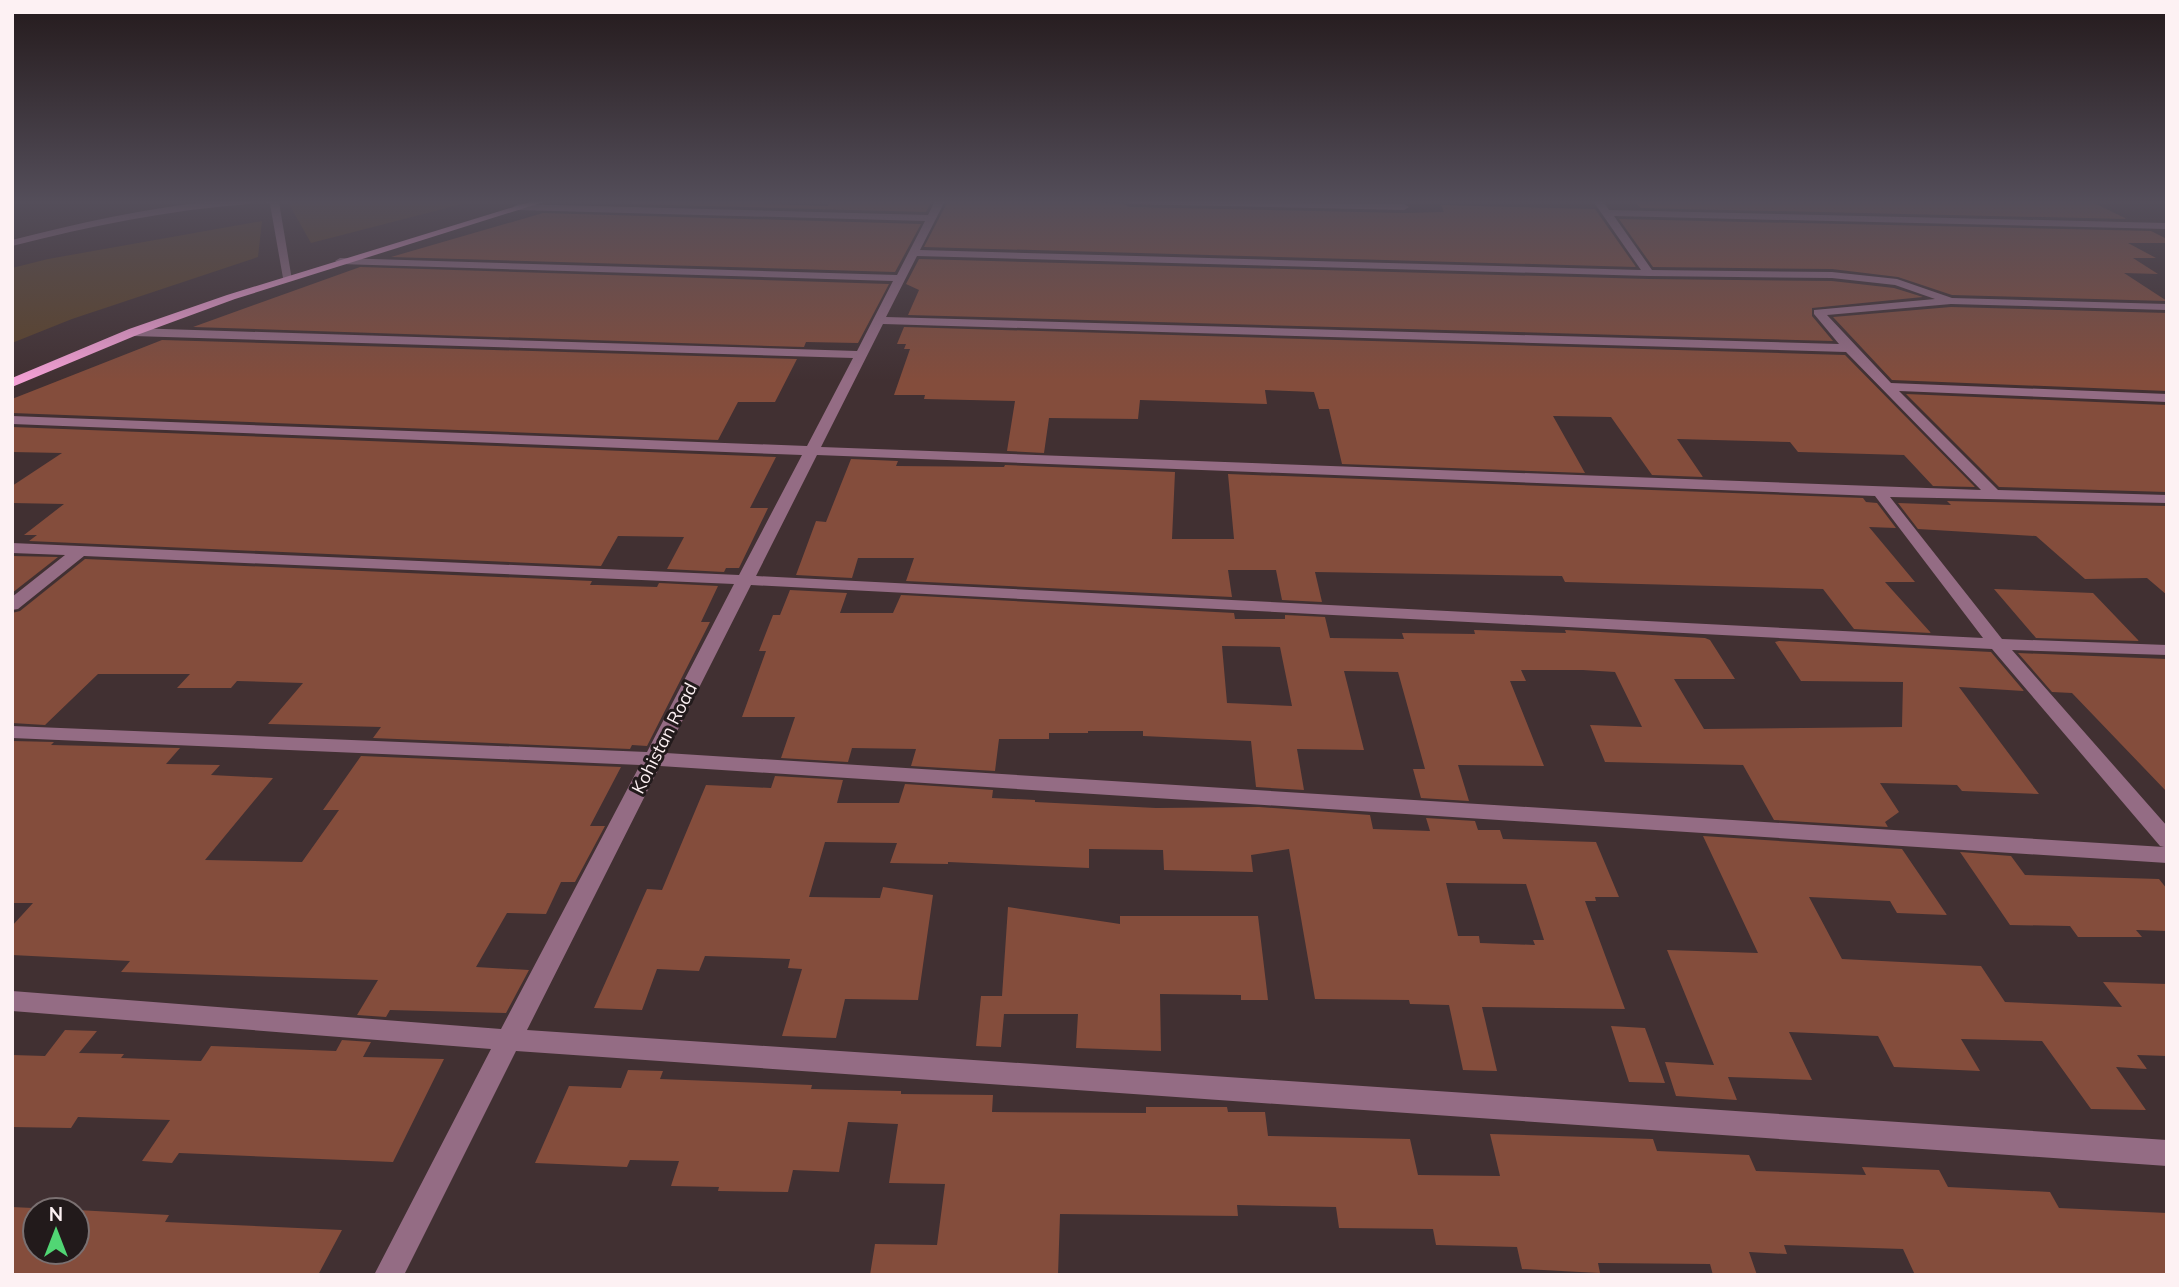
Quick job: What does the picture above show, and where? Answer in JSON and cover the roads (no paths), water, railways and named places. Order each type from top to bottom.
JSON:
[{"type":"main road","points":[[12,383],[133,332],[341,261]]},
{"type":"street","points":[[285,261],[288,278]]},
{"type":"street","points":[[343,261],[901,278]]},
{"type":"street","name":"Kohistan Road","points":[[388,1275],[910,261]]},
{"type":"street","points":[[1210,261],[1863,277],[1897,282],[1951,300]]},
{"type":"street","points":[[1640,261],[1648,273]]},
{"type":"street","points":[[1992,493],[1849,348],[1818,312],[1951,300],[2167,307]]},
{"type":"street","points":[[879,320],[1849,348]]},
{"type":"street","points":[[133,332],[861,355]]},
{"type":"street","points":[[1888,387],[2167,398]]},
{"type":"street","points":[[12,421],[1879,492],[2167,499]]},
{"type":"street","points":[[1879,492],[1997,644],[2167,840]]},
{"type":"street","points":[[12,548],[745,580],[1997,644],[2167,649]]},
{"type":"street","points":[[12,605],[80,551]]},
{"type":"street","points":[[12,732],[653,759],[2167,855]]},
{"type":"street","points":[[12,1001],[509,1040],[2167,1153]]}]
